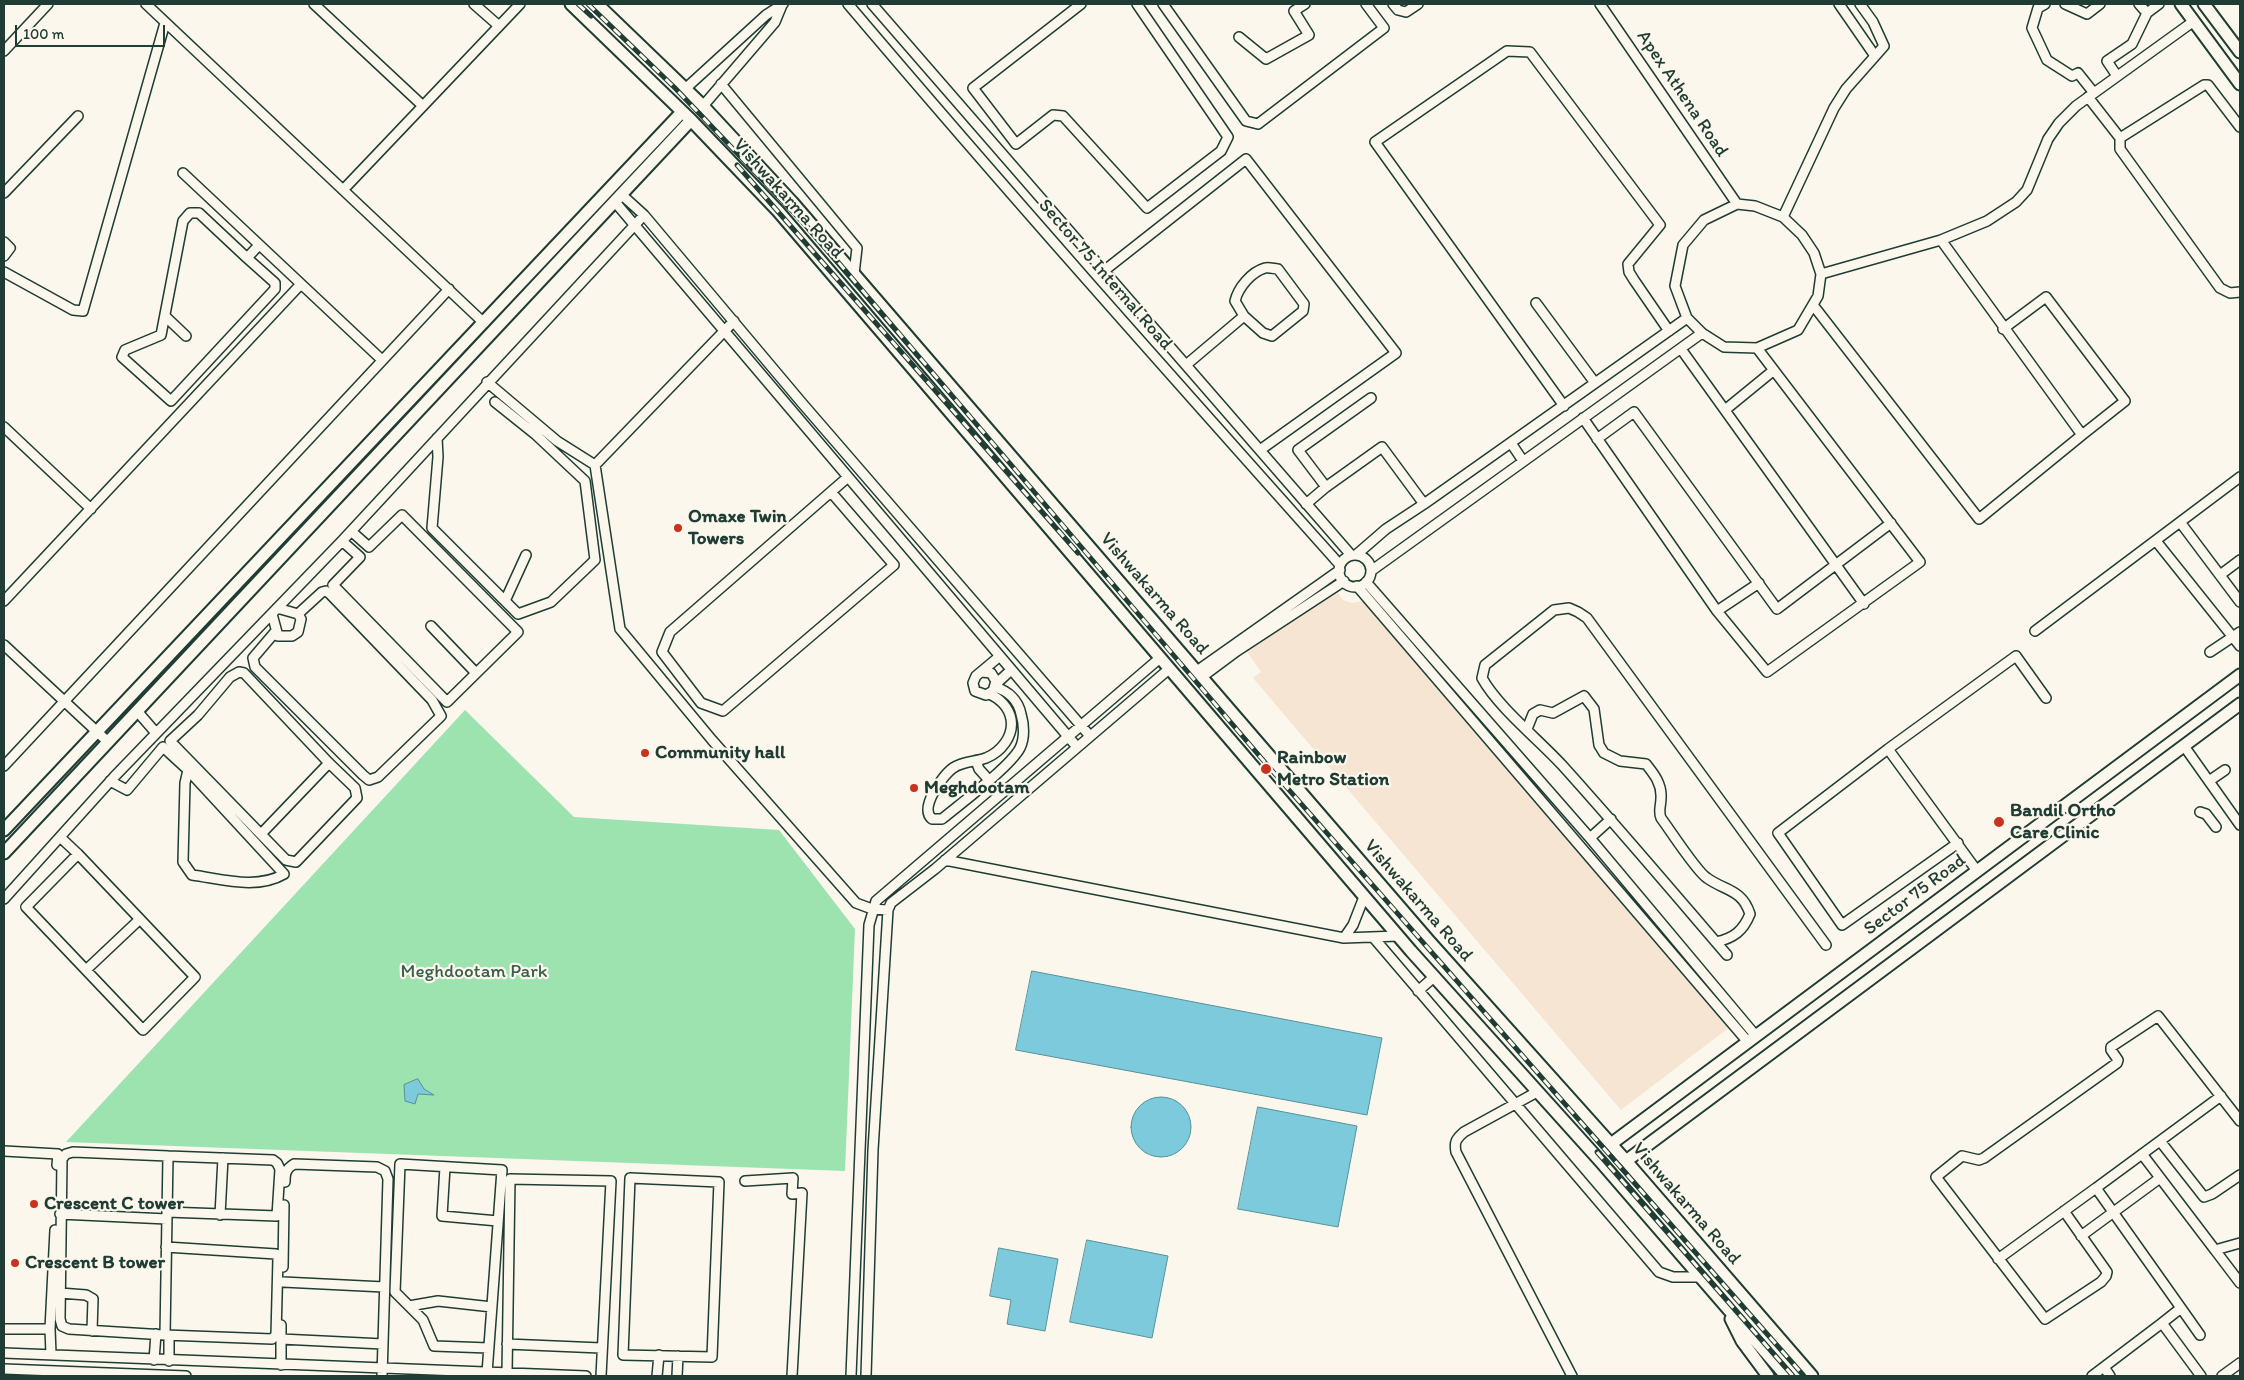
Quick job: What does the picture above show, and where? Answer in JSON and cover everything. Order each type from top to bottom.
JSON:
[{"type":"main road","name":"Vishwakarma Road","points":[[571,4],[691,120],[778,212],[1364,897],[1786,1376]]},
{"type":"main road","name":"Vishwakarma Road","points":[[597,4],[703,106],[792,202],[1429,941],[1626,1161],[1812,1376]]},
{"type":"main road","points":[[2181,4],[2240,84]]},
{"type":"main road","points":[[2204,4],[2240,52]]},
{"type":"main road","points":[[4,830],[682,112]]},
{"type":"main road","points":[[4,853],[691,120]]},
{"type":"main road","points":[[965,430],[975,424],[976,416]]},
{"type":"main road","points":[[989,458],[994,447],[1002,445]]},
{"type":"main road","name":"Sector 75 Road","points":[[1611,1144],[2240,674]]},
{"type":"main road","points":[[1626,1161],[2240,704]]},
{"type":"main road","points":[[1644,1119],[1658,1138]]},
{"type":"main road","points":[[1721,1301],[1742,1341],[1768,1376]]},
{"type":"street","points":[[4,51],[48,4]]},
{"type":"street","points":[[146,4],[484,322]]},
{"type":"street","points":[[314,4],[423,106]]},
{"type":"street","points":[[474,4],[499,26]]},
{"type":"street","points":[[343,190],[520,4]]},
{"type":"street","points":[[685,89],[766,15],[782,4]]},
{"type":"street","points":[[703,106],[775,22],[782,4]]},
{"type":"street","name":"Sector 75 Internal Road","points":[[848,4],[941,114],[1340,568]]},
{"type":"street","name":"Sector 75 Internal Road","points":[[872,4],[1306,504],[1353,555]]},
{"type":"street","points":[[1016,144],[973,88],[1081,4]]},
{"type":"street","points":[[1004,155],[1053,115],[1063,116],[1143,206],[1147,208],[1221,151],[1228,141],[1226,131],[1137,4]]},
{"type":"street","points":[[1163,4],[1246,121],[1258,124],[1384,28],[1366,4]]},
{"type":"street","points":[[1238,37],[1266,59],[1309,35],[1294,11],[1304,4]]},
{"type":"street","points":[[1393,4],[1398,10],[1406,12],[1418,4]]},
{"type":"street","name":"Apex Athena Road","points":[[1600,4],[1737,204]]},
{"type":"street","points":[[1840,4],[1875,56]]},
{"type":"street","points":[[1783,217],[1834,108],[1846,89],[1884,46],[1882,38],[1873,22],[1860,4]]},
{"type":"street","points":[[2045,4],[2038,8],[2032,28],[2047,60],[2072,76],[2078,73],[2091,96],[2120,138],[2120,149],[2220,288],[2230,293],[2240,292]]},
{"type":"street","points":[[2065,4],[2087,14],[2100,4]]},
{"type":"street","points":[[2140,4],[2147,13]]},
{"type":"street","points":[[2117,76],[2107,61],[2132,44],[2147,13],[2159,4]]},
{"type":"street","points":[[1821,274],[1941,240],[1987,221],[2016,202],[2027,190],[2048,139],[2059,123],[2117,76],[2194,21]]},
{"type":"street","points":[[4,272],[73,310],[82,311],[165,23]]},
{"type":"street","points":[[1564,406],[1375,142],[1507,51],[1530,52],[1660,224],[1628,264],[1629,272],[1669,331]]},
{"type":"street","points":[[721,84],[857,248],[854,274]]},
{"type":"street","points":[[2120,138],[2204,85],[2208,86],[2218,97],[2240,127]]},
{"type":"street","points":[[4,193],[78,116]]},
{"type":"street","points":[[1104,270],[1246,159],[1396,352],[1260,450]]},
{"type":"street","points":[[183,173],[382,360]]},
{"type":"street","points":[[618,198],[644,215],[933,555],[1090,736]]},
{"type":"street","points":[[618,198],[634,226],[1077,748]]},
{"type":"street","points":[[1737,204],[1754,206],[1783,217],[1802,235],[1814,253],[1821,274],[1818,296],[1798,330],[1757,348],[1724,348],[1702,333],[1687,318],[1675,286],[1683,245],[1704,220],[1737,204]]},
{"type":"street","points":[[171,401],[275,289],[275,283],[199,213],[190,212],[182,221],[166,317],[161,335],[125,350],[122,357],[182,411]]},
{"type":"street","points":[[4,899],[110,781],[342,541],[487,382],[644,215]]},
{"type":"street","points":[[236,248],[248,234]]},
{"type":"street","points":[[1941,240],[2082,435]]},
{"type":"street","points":[[4,242],[10,248],[4,256]]},
{"type":"street","points":[[247,258],[260,245]]},
{"type":"street","points":[[1265,268],[1278,269],[1304,304],[1303,311],[1272,336],[1263,333],[1244,316],[1235,301],[1237,293],[1245,281],[1265,268]]},
{"type":"street","points":[[4,601],[301,284]]},
{"type":"street","points":[[4,766],[449,289]]},
{"type":"street","points":[[1813,305],[1979,519],[2125,401],[2046,297],[2004,328]]},
{"type":"street","points":[[1536,303],[1595,383]]},
{"type":"street","points":[[1186,365],[1244,316]]},
{"type":"street","points":[[166,317],[186,336]]},
{"type":"street","points":[[1200,674],[1340,568],[1346,558],[1353,555],[1386,529],[1687,318]]},
{"type":"street","points":[[595,465],[734,321]]},
{"type":"street","points":[[1340,568],[1344,581],[1350,586],[1357,586],[1366,582],[1371,570],[1409,545],[1702,333]]},
{"type":"street","points":[[1583,418],[1717,611],[1767,672],[1920,562],[1757,348]]},
{"type":"street","points":[[1681,349],[1864,604]]},
{"type":"street","points":[[1725,410],[1774,370]]},
{"type":"street","points":[[487,382],[557,441],[595,465],[620,629],[712,740],[856,903],[872,909],[888,910]]},
{"type":"street","points":[[1326,487],[1298,450],[1371,398]]},
{"type":"street","points":[[437,438],[438,457],[432,528],[518,614],[552,602],[595,560],[585,481],[535,434],[495,402]]},
{"type":"street","points":[[1597,439],[1634,412],[1777,609],[1891,523]]},
{"type":"street","points":[[6,433],[91,509]]},
{"type":"street","points":[[1511,443],[1523,461]]},
{"type":"street","points":[[1306,504],[1326,487],[1382,448],[1424,504]]},
{"type":"street","points":[[831,492],[894,565],[723,710],[701,703],[662,652],[670,632],[848,477]]},
{"type":"street","points":[[2035,631],[2240,477]]},
{"type":"street","points":[[402,516],[518,632],[447,702],[333,585],[370,547],[402,516]]},
{"type":"street","points":[[2180,522],[2240,602]]},
{"type":"street","points":[[351,531],[370,547]]},
{"type":"street","points":[[2156,540],[2237,634],[2240,646]]},
{"type":"street","points":[[342,541],[360,557]]},
{"type":"street","points":[[922,564],[933,555]]},
{"type":"street","points":[[1353,555],[1368,561],[1371,570]]},
{"type":"street","points":[[505,601],[526,556]]},
{"type":"street","points":[[2220,575],[2240,560]]},
{"type":"street","points":[[1200,674],[1344,581]]},
{"type":"street","points":[[1366,582],[1590,838],[1752,1039]]},
{"type":"street","points":[[1717,611],[1759,583]]},
{"type":"street","points":[[1357,586],[1752,1039]]},
{"type":"street","points":[[274,611],[298,614],[322,592],[326,591],[432,700],[441,712],[441,716],[378,778],[369,780],[255,667],[254,658],[276,631]]},
{"type":"street","points":[[1727,955],[1611,819],[1489,690],[1482,678],[1485,665],[1554,610],[1569,608],[1586,618],[1826,945]]},
{"type":"street","points":[[274,611],[276,631],[278,636],[284,637],[298,632],[301,619],[298,614]]},
{"type":"street","points":[[431,626],[476,673]]},
{"type":"street","points":[[2210,652],[2237,634]]},
{"type":"street","points":[[4,646],[108,742]]},
{"type":"street","points":[[1000,656],[974,679],[973,687],[978,694],[994,688],[1011,670]]},
{"type":"street","points":[[1958,843],[1842,925],[1778,833],[1888,749],[2016,656],[2046,698]]},
{"type":"street","points":[[851,1376],[869,925],[872,909],[876,901],[1160,658]]},
{"type":"street","points":[[866,1376],[873,1150],[888,910],[891,903],[945,860],[1169,669]]},
{"type":"street","points":[[239,672],[244,673],[355,788],[357,798],[296,862],[286,860],[170,741],[198,715],[213,697],[230,677],[239,672]]},
{"type":"street","points":[[982,672],[991,674],[994,688],[996,696],[1008,710],[1012,729],[1001,748],[988,757],[963,763],[952,769],[943,778],[927,807],[928,816],[932,819],[942,819],[1015,755],[1020,747],[1023,733],[1022,718],[1016,701],[1006,692],[994,688]]},
{"type":"street","points":[[201,687],[213,697]]},
{"type":"street","points":[[1527,729],[1533,714],[1540,710],[1553,713],[1584,696],[1594,709],[1599,745],[1604,753],[1620,761],[1646,764],[1655,775],[1660,787],[1659,813],[1661,818],[1705,878],[1736,892],[1747,905],[1750,914],[1746,926],[1733,937],[1716,942]]},
{"type":"street","points":[[185,704],[198,715]]},
{"type":"street","points":[[137,712],[156,733]]},
{"type":"street","points":[[2184,746],[2240,825]]},
{"type":"street","points":[[110,781],[127,790],[163,747],[188,770],[284,874],[274,880],[257,884],[192,875],[183,862],[185,783],[188,770]]},
{"type":"street","points":[[1888,749],[1977,871]]},
{"type":"street","points":[[976,760],[979,770],[988,779]]},
{"type":"street","points":[[262,834],[329,763]]},
{"type":"street","points":[[2209,781],[2225,770]]},
{"type":"street","points":[[2200,812],[2206,814],[2216,827]]},
{"type":"street","points":[[1590,838],[1611,819]]},
{"type":"street","points":[[60,837],[78,854],[196,977],[143,1030],[26,907],[78,854]]},
{"type":"street","points":[[945,860],[1344,938],[1398,936]]},
{"type":"street","points":[[1344,938],[1353,925],[1364,897]]},
{"type":"street","points":[[86,970],[140,919]]},
{"type":"street","points":[[1373,937],[1659,1272],[1673,1278],[1700,1277]]},
{"type":"street","points":[[1418,990],[1434,977]]},
{"type":"street","points":[[2064,1211],[2107,1272],[2101,1282],[2047,1319],[2042,1317],[1936,1177],[1962,1156],[1979,1160],[1984,1158],[2117,1063],[2117,1058],[2110,1048],[2158,1016],[2240,1121]]},
{"type":"street","points":[[1537,1092],[1464,1132],[1456,1138],[1454,1143],[1456,1152],[1572,1376]]},
{"type":"street","points":[[1998,1259],[2221,1096]]},
{"type":"street","points":[[2160,1141],[2204,1197],[2212,1194],[2240,1175]]},
{"type":"street","points":[[4,1151],[58,1154],[50,1354]]},
{"type":"street","points":[[60,1214],[220,1214],[272,1218],[277,1216],[279,1212],[280,1169],[277,1163],[272,1160],[73,1152],[66,1154],[62,1159],[60,1214],[60,1319],[62,1326],[69,1330],[272,1339],[276,1335],[278,1258],[276,1254],[271,1252],[166,1247]]},
{"type":"street","points":[[2142,1154],[2240,1283]]},
{"type":"street","points":[[168,1156],[163,1335],[169,1361]]},
{"type":"street","points":[[220,1214],[223,1158]]},
{"type":"street","points":[[281,1365],[285,1174],[288,1168],[294,1164],[378,1167],[385,1171],[388,1179],[382,1373]]},
{"type":"street","points":[[487,1373],[489,1348],[492,1307],[498,1222],[502,1170],[400,1164],[395,1292],[423,1320],[434,1346],[489,1348]]},
{"type":"street","points":[[445,1167],[442,1216],[498,1222]]},
{"type":"street","points":[[630,1178],[719,1182],[712,1357],[659,1355],[623,1355],[630,1178]]},
{"type":"street","points":[[745,1181],[793,1178],[792,1194],[802,1193],[792,1376]]},
{"type":"street","points":[[2081,1236],[2160,1178]]},
{"type":"street","points":[[507,1374],[510,1179],[611,1181],[601,1376]]},
{"type":"street","points":[[2096,1188],[2200,1335]]},
{"type":"street","points":[[2215,1250],[2240,1243]]},
{"type":"street","points":[[282,1282],[384,1287]]},
{"type":"street","points":[[60,1293],[86,1295],[93,1299],[92,1331]]},
{"type":"street","points":[[409,1306],[438,1301],[492,1307]]},
{"type":"street","points":[[2092,1376],[2182,1308]]},
{"type":"street","points":[[2162,1323],[2201,1376]]},
{"type":"street","points":[[4,1329],[50,1329]]},
{"type":"street","points":[[154,1360],[163,1335]]},
{"type":"street","points":[[281,1339],[383,1344]]},
{"type":"street","points":[[507,1344],[601,1348]]},
{"type":"street","points":[[4,1353],[281,1365],[382,1373],[487,1373],[586,1376]]},
{"type":"street","points":[[657,1376],[659,1355]]},
{"type":"street","points":[[677,1376],[678,1356]]},
{"type":"street","points":[[2222,1376],[2240,1363]]},
{"type":"street","points":[[2104,1367],[2110,1376]]},
{"type":"street","points":[[4,1368],[186,1376]]},
{"type":"shaded area","points":[[1333,585],[1343,600],[1352,603],[1363,601],[1380,619],[1731,1026],[1621,1110],[1253,678],[1261,672],[1246,650]]},
{"type":"green space","name":"Meghdootam Park","points":[[465,710],[574,817],[779,830],[855,929],[845,1171],[66,1142]]},
{"type":"water","points":[[1032,971],[1382,1038],[1367,1115],[1016,1050]]},
{"type":"water","points":[[418,1079],[424,1089],[434,1095],[418,1094],[415,1104],[405,1101],[404,1085]]},
{"type":"water","points":[[1155,1097],[1167,1097],[1178,1102],[1186,1110],[1191,1121],[1189,1139],[1178,1152],[1167,1157],[1155,1157],[1144,1152],[1136,1144],[1131,1133],[1131,1121],[1136,1110],[1144,1102]]},
{"type":"water","points":[[1258,1107],[1357,1126],[1338,1227],[1238,1209]]},
{"type":"water","points":[[1087,1240],[1168,1256],[1152,1338],[1070,1322]]},
{"type":"water","points":[[999,1248],[1058,1259],[1045,1331],[1007,1324],[1011,1300],[990,1296]]},
{"type":"railway","points":[[578,4],[591,16]]},
{"type":"railway","points":[[588,4],[675,88],[816,236],[1268,766],[1804,1376]]},
{"type":"railway","points":[[737,165],[1078,553]]},
{"type":"railway","points":[[1597,1152],[1793,1376]]},
{"type":"place","name":"Omaxe Twin Towers","points":[[678,528]]},
{"type":"place","name":"Community hall","points":[[645,753]]},
{"type":"place","name":"Rainbow Metro Station","points":[[1266,769]]},
{"type":"place","name":"Meghdootam","points":[[914,788]]},
{"type":"place","name":"Bandil Ortho Care Clinic","points":[[1999,822]]},
{"type":"place","name":"Crescent C tower","points":[[34,1204]]},
{"type":"place","name":"Crescent B tower","points":[[15,1263]]}]
